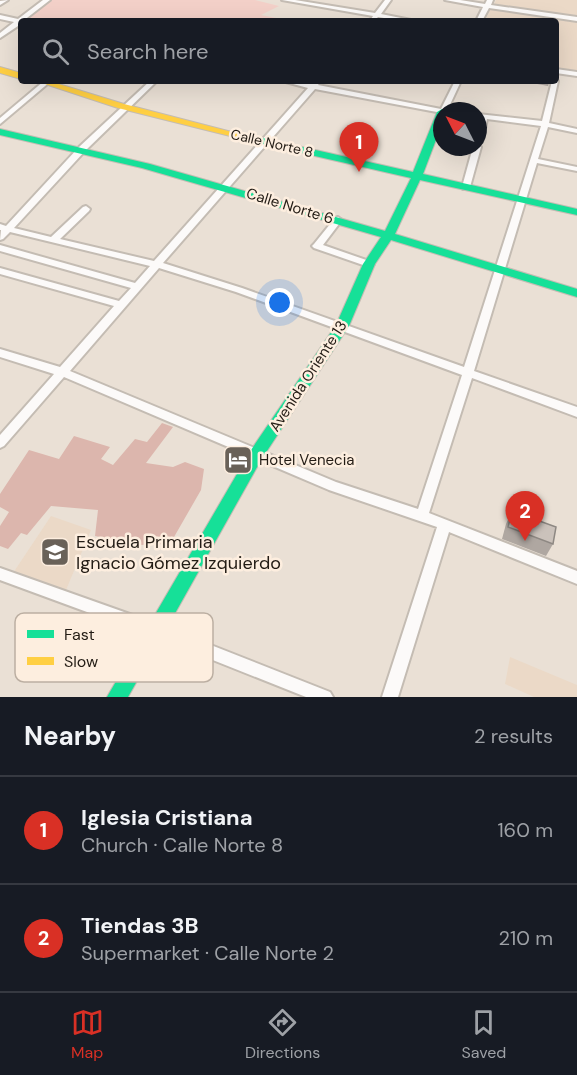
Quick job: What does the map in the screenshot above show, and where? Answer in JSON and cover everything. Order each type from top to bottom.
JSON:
[{"type":"street","points":[[0,3],[5,0]]},
{"type":"street","points":[[25,18],[46,0]]},
{"type":"street","points":[[285,0],[374,18],[388,0]]},
{"type":"street","points":[[448,0],[488,3],[577,19]]},
{"type":"street","points":[[480,18],[488,3]]},
{"type":"street","points":[[0,17],[18,22]]},
{"type":"street","points":[[0,36],[18,23]]},
{"type":"street","points":[[0,70],[18,75]]},
{"type":"street","points":[[559,76],[577,74]]},
{"type":"street","points":[[0,122],[43,84]]},
{"type":"street","name":"Calle Norte 8","points":[[51,84],[182,123],[577,212]]},
{"type":"street","points":[[0,237],[4,228],[124,107],[151,84]]},
{"type":"street","points":[[0,443],[316,84],[433,110]]},
{"type":"street","name":"Avenida Oriente 13","points":[[447,102],[456,84]]},
{"type":"street","points":[[422,516],[469,374],[545,124],[554,84]]},
{"type":"street","points":[[487,117],[545,124],[577,131]]},
{"type":"street","name":"Calle Norte 6","points":[[0,132],[82,149],[225,186],[577,293]]},
{"type":"street","name":"Avenida Oriente 13","points":[[165,613],[256,455],[342,326],[369,264],[388,236],[417,176],[433,135]]},
{"type":"street","points":[[466,187],[475,156]]},
{"type":"street","points":[[534,160],[577,169]]},
{"type":"street","points":[[53,240],[86,209]]},
{"type":"street","points":[[338,220],[317,246],[369,264]]},
{"type":"street","points":[[4,228],[158,266],[342,326],[577,412]]},
{"type":"street","points":[[0,248],[139,287]]},
{"type":"street","points":[[0,271],[122,305]]},
{"type":"street","points":[[0,353],[62,372],[256,455],[445,524],[577,578]]},
{"type":"street","points":[[390,697],[445,524]]},
{"type":"street","points":[[0,574],[108,613]]},
{"type":"street","points":[[213,653],[325,697]]},
{"type":"street","name":"Avenida Oriente 13","points":[[117,697],[126,682]]},
{"type":"shaded area","points":[[52,0],[255,0],[279,6],[261,15],[276,18],[26,18]]},
{"type":"shaded area","points":[[496,0],[577,0],[577,17],[494,5]]},
{"type":"shaded area","points":[[491,8],[557,18],[486,18]]},
{"type":"shaded area","points":[[559,18],[577,21],[577,72],[559,69]]},
{"type":"shaded area","points":[[162,423],[173,427],[146,463],[173,467],[185,462],[204,469],[201,490],[170,544],[139,545],[95,536],[98,510],[51,506],[27,535],[21,533],[8,549],[0,546],[0,526],[9,512],[0,507],[0,494],[29,450],[59,459],[74,436],[110,447],[101,459],[113,465],[135,439],[147,442]]},
{"type":"shaded area","name":"Escuela Primaria Ignacio Gómez Izquierdo","points":[[51,516],[91,530],[66,590],[13,573]]},
{"type":"shaded area","points":[[510,657],[577,685],[577,697],[534,697],[505,684]]},
{"type":"building","points":[[512,511],[556,527],[553,544],[508,527]]},
{"type":"traffic: fast","points":[[0,132],[146,166],[218,186],[362,227],[577,293]]},
{"type":"traffic: fast","points":[[165,613],[256,455],[342,326],[369,264],[388,236],[417,176],[433,135]]},
{"type":"traffic: fast","points":[[258,140],[577,212]]},
{"type":"traffic: fast","points":[[117,697],[126,682]]},
{"type":"traffic: slow","points":[[0,70],[18,75]]},
{"type":"traffic: slow","points":[[50,84],[148,114],[258,140]]},
{"type":"place","name":"Iglesia Cristiana","points":[[359,172]]},
{"type":"place","name":"Hotel Venecia","points":[[238,460]]},
{"type":"place","name":"Tiendas 3B","points":[[525,541]]},
{"type":"place","name":"Escuela Primaria Ignacio Gómez Izquierdo","points":[[55,552]]}]
